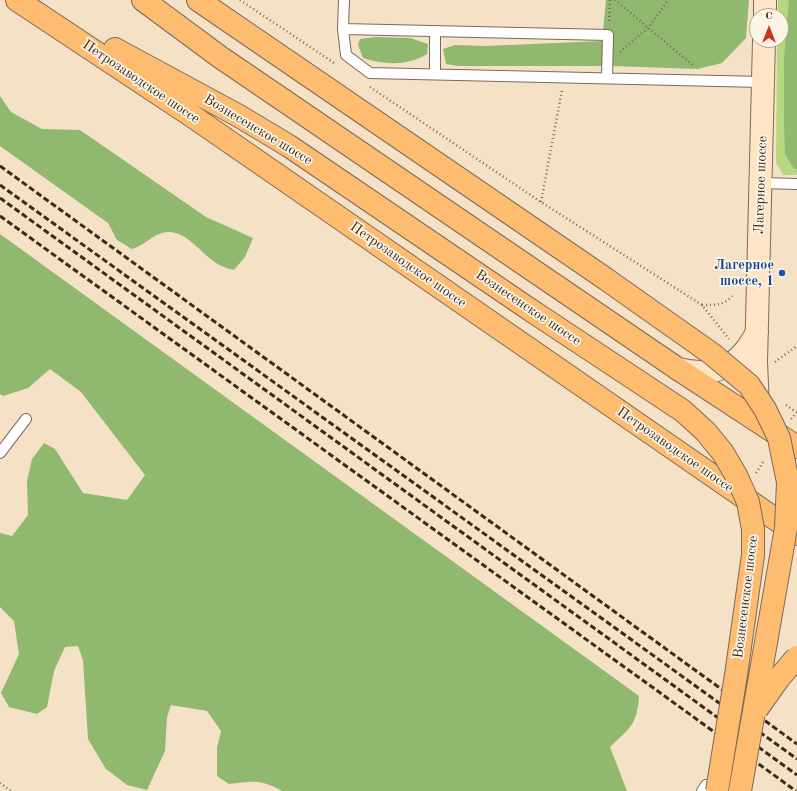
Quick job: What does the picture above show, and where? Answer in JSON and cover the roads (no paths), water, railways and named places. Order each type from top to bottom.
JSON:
[{"type":"main road","name":"Петрозаводское шоссе","points":[[18,0],[192,116],[797,534]]},
{"type":"main road","name":"Вознесенское шоссе","points":[[23,0],[239,116],[288,146],[683,411],[706,432],[723,453],[736,475],[748,502],[754,529],[753,555],[736,675],[709,789]]},
{"type":"main road","points":[[144,0],[220,57],[678,369],[758,423],[797,447]]},
{"type":"main road","name":"Вознесенское шоссе","points":[[198,0],[603,277],[712,354],[749,385],[765,409],[779,438],[788,482],[786,528],[740,791]]},
{"type":"main road","name":"Вознесенское шоссе","points":[[754,713],[779,678],[797,657]]},
{"type":"street","name":"Лагерное шоссе","points":[[758,423],[757,331],[764,48]]},
{"type":"street","name":"Лагерное шоссе","points":[[678,369],[694,373],[710,372],[726,367],[740,358],[750,346],[757,331]]},
{"type":"lane","points":[[344,0],[343,29],[346,55],[370,73],[763,82]]},
{"type":"lane","points":[[343,29],[608,35],[607,78]]},
{"type":"lane","points":[[435,32],[435,74]]},
{"type":"lane","points":[[761,183],[797,184]]},
{"type":"lane","points":[[0,453],[26,418]]},
{"type":"railway","points":[[0,166],[797,744]]},
{"type":"railway","points":[[0,185],[797,759]]},
{"type":"railway","points":[[0,198],[797,775]]},
{"type":"railway","points":[[0,216],[796,791]]},
{"type":"place","name":"Лагерное шоссе, 1","points":[[782,273]]}]
